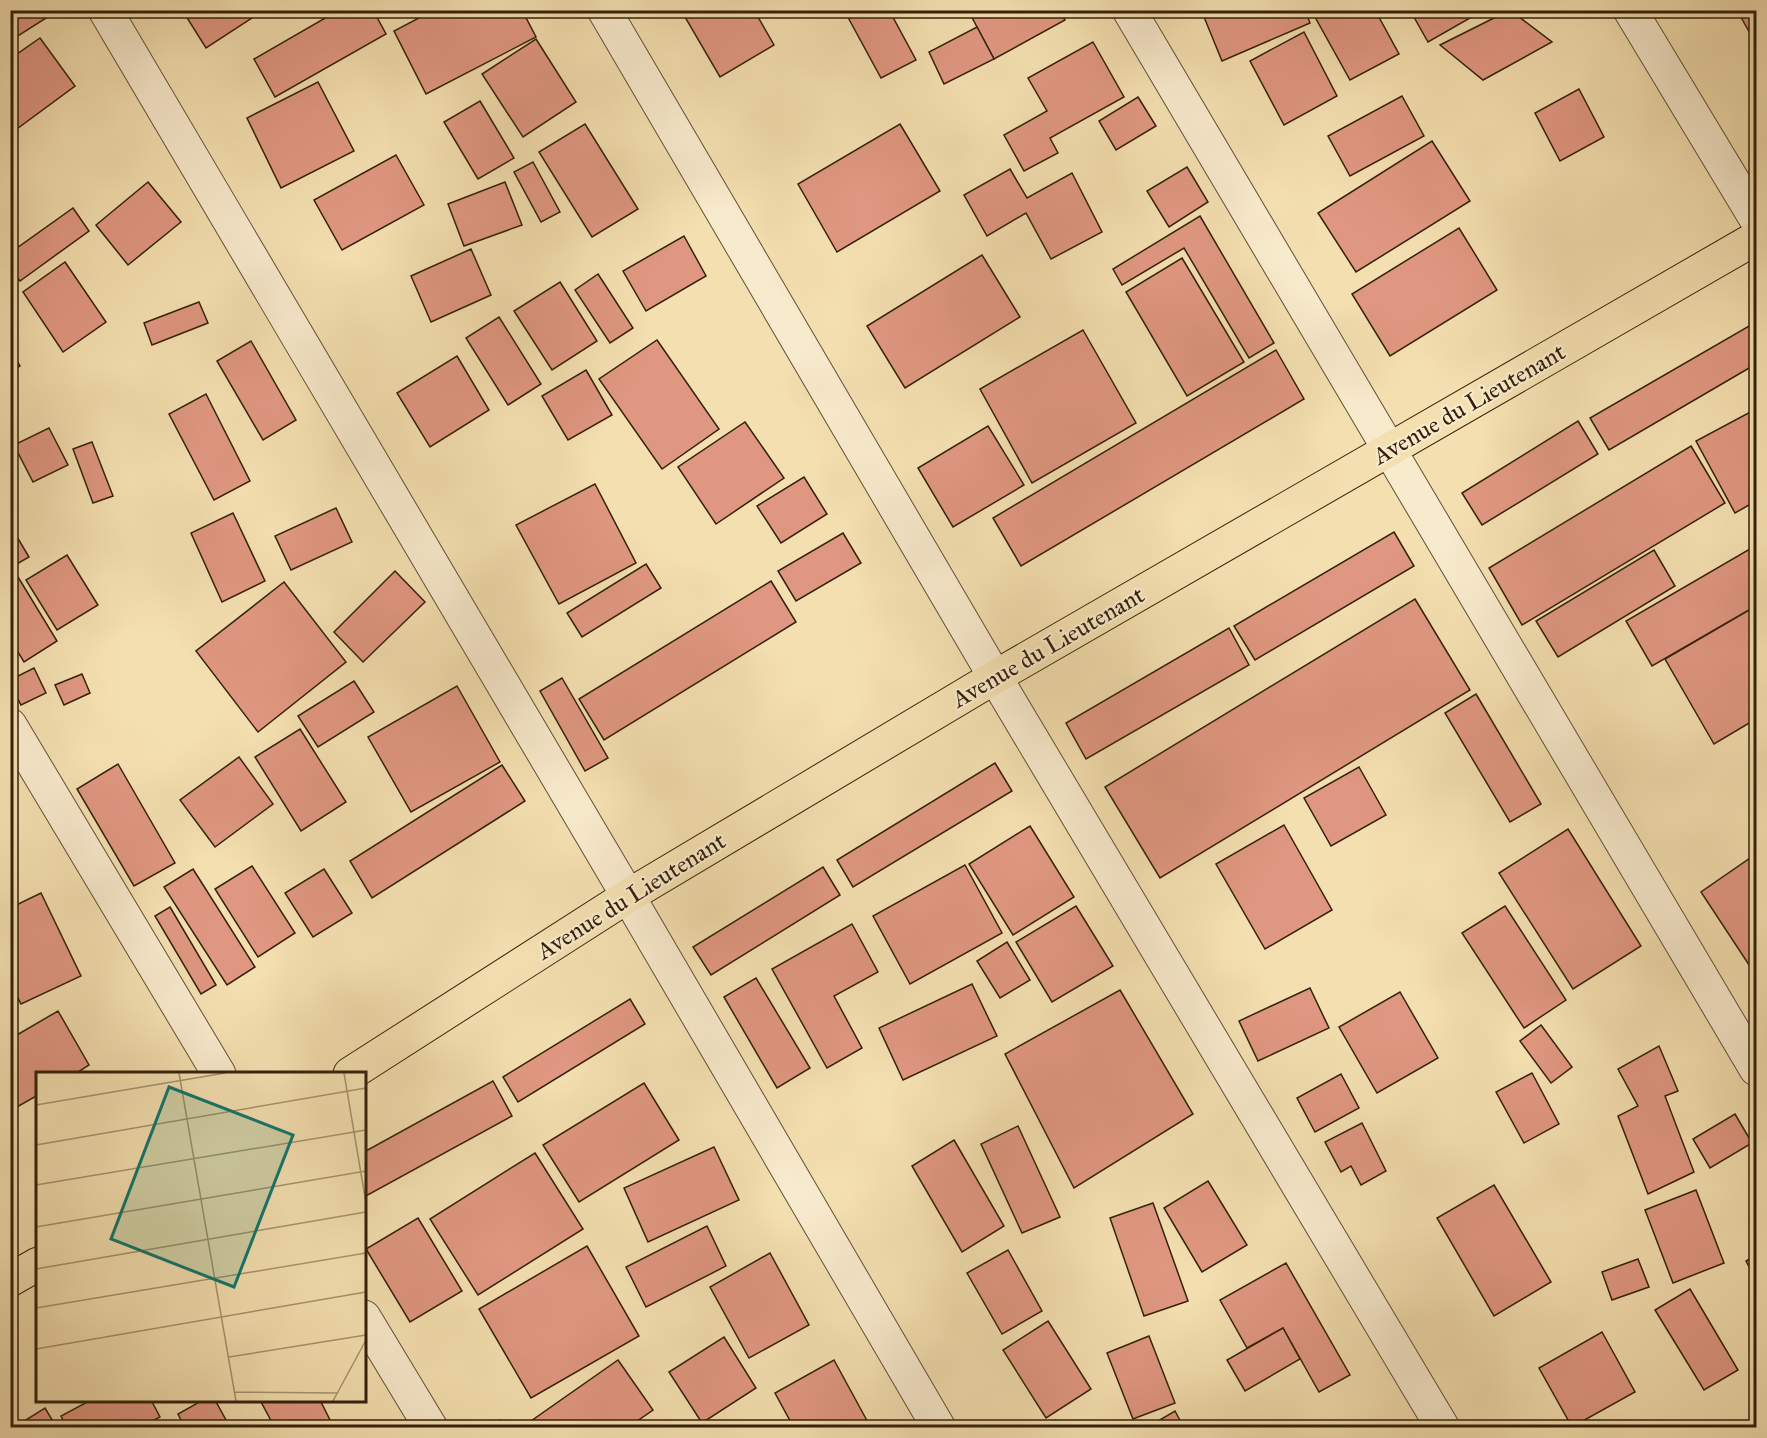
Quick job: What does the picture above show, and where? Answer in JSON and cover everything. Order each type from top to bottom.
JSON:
[{"type":"main road","name":"Avenue du Lieutenant","points":[[353,1072],[628,896],[994,677],[1756,238]]},
{"type":"main road","points":[[10,1280],[36,1265]]},
{"type":"street","points":[[105,10],[939,1428]]},
{"type":"street","points":[[604,10],[994,677],[1443,1428]]},
{"type":"street","points":[[1128,10],[1756,1069]]},
{"type":"street","points":[[1630,10],[1756,219]]},
{"type":"street","points":[[10,725],[218,1072]]},
{"type":"street","points":[[366,1320],[431,1428]]},
{"type":"building","points":[[10,10],[52,10],[54,13],[10,41]]},
{"type":"building","points":[[188,10],[260,10],[261,12],[206,48],[184,13]]},
{"type":"building","points":[[339,10],[373,10],[386,34],[275,97],[254,59]]},
{"type":"building","points":[[434,10],[522,10],[536,37],[426,94],[394,31]]},
{"type":"building","points":[[696,10],[754,10],[774,45],[720,77],[685,17]]},
{"type":"building","points":[[844,10],[889,10],[916,60],[881,78]]},
{"type":"building","points":[[968,10],[1059,10],[1065,20],[994,59]]},
{"type":"building","points":[[1220,10],[1305,10],[1310,23],[1222,61],[1204,17]]},
{"type":"building","points":[[1327,10],[1375,10],[1399,54],[1350,80],[1315,17]]},
{"type":"building","points":[[1410,10],[1484,10],[1428,42]]},
{"type":"building","points":[[1510,10],[1552,42],[1483,80],[1440,45]]},
{"type":"building","points":[[1737,10],[1756,10],[1756,44]]},
{"type":"building","points":[[977,27],[994,59],[944,84],[929,52]]},
{"type":"building","points":[[1304,32],[1337,96],[1284,125],[1250,61]]},
{"type":"building","points":[[40,38],[75,86],[10,134],[10,59]]},
{"type":"building","points":[[536,39],[576,102],[523,137],[482,74]]},
{"type":"building","points":[[1093,42],[1124,97],[1050,138],[1058,153],[1024,171],[1004,135],[1047,111],[1028,78]]},
{"type":"building","points":[[318,82],[354,151],[281,188],[247,118]]},
{"type":"building","points":[[1579,89],[1604,137],[1560,161],[1535,113]]},
{"type":"building","points":[[1402,96],[1424,136],[1350,176],[1328,136]]},
{"type":"building","points":[[1138,97],[1156,126],[1116,150],[1099,121]]},
{"type":"building","points":[[480,101],[514,158],[478,179],[444,122]]},
{"type":"building","points":[[585,124],[638,209],[592,237],[539,152]]},
{"type":"building","points":[[900,124],[940,191],[837,252],[798,184]]},
{"type":"building","points":[[1432,141],[1470,201],[1356,272],[1318,213]]},
{"type":"building","points":[[396,155],[424,205],[342,250],[314,200]]},
{"type":"building","points":[[533,162],[560,212],[541,222],[514,172]]},
{"type":"building","points":[[1187,167],[1208,202],[1169,227],[1147,191]]},
{"type":"building","points":[[1010,169],[1027,198],[1072,173],[1102,232],[1051,259],[1026,213],[987,236],[964,195]]},
{"type":"building","points":[[148,182],[181,222],[128,265],[96,225]]},
{"type":"building","points":[[505,182],[522,225],[464,246],[448,204]]},
{"type":"building","points":[[73,208],[89,231],[20,281],[10,268],[10,253]]},
{"type":"building","points":[[1200,216],[1274,343],[1249,358],[1184,248],[1122,285],[1113,269]]},
{"type":"building","points":[[1459,228],[1497,290],[1390,356],[1352,294]]},
{"type":"building","points":[[684,236],[706,276],[646,311],[623,271]]},
{"type":"building","points":[[471,249],[491,295],[431,322],[411,276]]},
{"type":"building","points":[[982,255],[1020,317],[905,388],[867,326]]},
{"type":"building","points":[[1182,258],[1244,362],[1187,396],[1126,292]]},
{"type":"building","points":[[65,262],[106,322],[63,352],[23,292]]},
{"type":"building","points":[[598,274],[633,328],[610,343],[575,290]]},
{"type":"building","points":[[560,282],[597,341],[552,370],[514,311]]},
{"type":"building","points":[[199,302],[208,323],[152,345],[144,323]]},
{"type":"building","points":[[499,317],[541,384],[508,405],[466,338]]},
{"type":"building","points":[[1756,322],[1756,364],[1609,450],[1590,418]]},
{"type":"building","points":[[1083,330],[1136,423],[1032,483],[980,389]]},
{"type":"building","points":[[657,340],[719,429],[662,469],[599,379]]},
{"type":"building","points":[[251,341],[296,420],[263,440],[217,361]]},
{"type":"building","points":[[10,349],[20,366],[10,372]]},
{"type":"building","points":[[1276,350],[1304,399],[1021,566],[993,518]]},
{"type":"building","points":[[457,356],[489,410],[430,447],[397,393]]},
{"type":"building","points":[[586,370],[612,415],[568,440],[542,396]]},
{"type":"building","points":[[206,394],[250,481],[214,500],[169,414]]},
{"type":"building","points":[[1756,409],[1756,501],[1735,513],[1696,441]]},
{"type":"building","points":[[1578,421],[1598,454],[1482,525],[1462,493]]},
{"type":"building","points":[[745,422],[784,478],[716,524],[678,467]]},
{"type":"building","points":[[988,426],[1024,485],[953,527],[918,468]]},
{"type":"building","points":[[49,428],[68,465],[33,482],[14,445]]},
{"type":"building","points":[[92,442],[113,496],[93,503],[73,449]]},
{"type":"building","points":[[1691,446],[1725,503],[1522,625],[1489,568]]},
{"type":"building","points":[[804,477],[827,514],[781,543],[757,506]]},
{"type":"building","points":[[595,484],[636,563],[559,604],[516,525]]},
{"type":"building","points":[[336,508],[352,542],[291,570],[275,536]]},
{"type":"building","points":[[233,513],[265,581],[222,602],[191,533]]},
{"type":"building","points":[[10,525],[29,557],[10,568]]},
{"type":"building","points":[[1394,532],[1414,566],[1255,660],[1234,626]]},
{"type":"building","points":[[843,533],[861,563],[796,601],[778,571]]},
{"type":"building","points":[[1755,546],[1756,606],[1652,666],[1626,621]]},
{"type":"building","points":[[1654,550],[1675,586],[1558,657],[1536,621]]},
{"type":"building","points":[[67,555],[98,605],[57,630],[26,580]]},
{"type":"building","points":[[646,564],[661,588],[582,637],[567,613]]},
{"type":"building","points":[[395,571],[425,602],[363,662],[334,632]]},
{"type":"building","points":[[18,577],[57,641],[24,662],[10,639],[10,582]]},
{"type":"building","points":[[771,581],[796,622],[604,740],[579,699]]},
{"type":"building","points":[[284,582],[346,662],[258,732],[196,651]]},
{"type":"building","points":[[1415,599],[1470,690],[1160,878],[1105,787]]},
{"type":"building","points":[[1756,606],[1756,719],[1714,744],[1665,659]]},
{"type":"building","points":[[1229,628],[1249,665],[1086,759],[1066,723]]},
{"type":"building","points":[[34,668],[46,693],[21,705],[10,680]]},
{"type":"building","points":[[82,674],[90,693],[64,705],[55,685]]},
{"type":"building","points":[[562,678],[608,758],[585,771],[540,691]]},
{"type":"building","points":[[354,681],[374,712],[318,747],[298,716]]},
{"type":"building","points":[[457,686],[500,762],[411,812],[368,737]]},
{"type":"building","points":[[1476,694],[1541,804],[1510,822],[1445,713]]},
{"type":"building","points":[[300,729],[346,802],[301,831],[255,757]]},
{"type":"building","points":[[239,757],[273,804],[215,847],[180,800]]},
{"type":"building","points":[[995,763],[1012,791],[853,887],[837,860]]},
{"type":"building","points":[[118,764],[175,863],[134,886],[77,789]]},
{"type":"building","points":[[502,765],[525,801],[372,898],[350,861]]},
{"type":"building","points":[[1359,767],[1386,815],[1331,846],[1304,798]]},
{"type":"building","points":[[1284,825],[1332,910],[1265,949],[1216,864]]},
{"type":"building","points":[[1030,826],[1074,897],[1013,935],[969,864]]},
{"type":"building","points":[[1568,829],[1641,946],[1573,989],[1499,873]]},
{"type":"building","points":[[1756,854],[1756,973],[1755,974],[1701,892]]},
{"type":"building","points":[[965,865],[1002,933],[910,984],[873,916]]},
{"type":"building","points":[[252,866],[295,933],[258,957],[215,889]]},
{"type":"building","points":[[823,867],[840,895],[711,975],[693,947]]},
{"type":"building","points":[[193,869],[255,967],[227,985],[164,887]]},
{"type":"building","points":[[324,869],[352,913],[313,937],[285,893]]},
{"type":"building","points":[[41,893],[81,976],[21,1004],[10,982],[10,908]]},
{"type":"building","points":[[1076,906],[1113,966],[1052,1002],[1016,942]]},
{"type":"building","points":[[1505,906],[1566,1000],[1524,1028],[1462,933]]},
{"type":"building","points":[[170,907],[216,985],[201,994],[155,916]]},
{"type":"building","points":[[852,924],[878,972],[834,996],[862,1048],[827,1068],[772,969]]},
{"type":"building","points":[[1007,942],[1030,980],[1000,998],[977,961]]},
{"type":"building","points":[[756,978],[810,1068],[777,1088],[724,997]]},
{"type":"building","points":[[972,984],[997,1036],[903,1080],[879,1028]]},
{"type":"building","points":[[1310,988],[1329,1028],[1258,1061],[1239,1021]]},
{"type":"building","points":[[1120,990],[1193,1114],[1074,1188],[1005,1054]]},
{"type":"building","points":[[1400,992],[1438,1058],[1377,1093],[1339,1027]]},
{"type":"building","points":[[630,999],[645,1024],[518,1102],[503,1077]]},
{"type":"building","points":[[58,1011],[89,1065],[78,1072],[36,1072],[36,1096],[10,1111],[10,1039]]},
{"type":"building","points":[[1541,1025],[1572,1067],[1551,1083],[1520,1041]]},
{"type":"building","points":[[1659,1046],[1678,1091],[1665,1096],[1694,1172],[1648,1194],[1618,1116],[1638,1106],[1618,1069]]},
{"type":"building","points":[[1532,1073],[1559,1124],[1524,1143],[1496,1092]]},
{"type":"building","points":[[1341,1074],[1359,1108],[1315,1132],[1297,1098]]},
{"type":"building","points":[[493,1081],[512,1116],[366,1196],[366,1151]]},
{"type":"building","points":[[644,1083],[679,1140],[579,1202],[543,1145]]},
{"type":"building","points":[[1735,1114],[1752,1143],[1710,1168],[1693,1139]]},
{"type":"building","points":[[1362,1123],[1386,1171],[1361,1185],[1351,1166],[1341,1172],[1325,1142]]},
{"type":"building","points":[[1018,1126],[1060,1217],[1022,1233],[981,1144]]},
{"type":"building","points":[[954,1140],[1004,1226],[962,1252],[912,1166]]},
{"type":"building","points":[[714,1147],[739,1200],[648,1242],[624,1188]]},
{"type":"building","points":[[535,1153],[583,1229],[478,1295],[430,1219]]},
{"type":"building","points":[[1208,1181],[1247,1245],[1202,1272],[1164,1208]]},
{"type":"building","points":[[1494,1185],[1551,1282],[1494,1316],[1437,1218]]},
{"type":"building","points":[[1696,1190],[1724,1263],[1673,1283],[1645,1210]]},
{"type":"building","points":[[1153,1203],[1188,1301],[1144,1316],[1110,1218]]},
{"type":"building","points":[[418,1218],[462,1291],[410,1322],[366,1249]]},
{"type":"building","points":[[707,1226],[726,1266],[646,1307],[626,1267]]},
{"type":"building","points":[[587,1246],[639,1336],[531,1398],[479,1309]]},
{"type":"building","points":[[1008,1250],[1042,1311],[1002,1334],[967,1273]]},
{"type":"building","points":[[770,1253],[809,1325],[749,1358],[710,1287]]},
{"type":"building","points":[[1756,1255],[1756,1279],[1746,1261]]},
{"type":"building","points":[[1638,1259],[1649,1287],[1612,1300],[1602,1272]]},
{"type":"building","points":[[1286,1263],[1350,1375],[1319,1392],[1283,1328],[1247,1348],[1220,1300]]},
{"type":"building","points":[[1690,1289],[1738,1370],[1704,1390],[1655,1310]]},
{"type":"building","points":[[1048,1321],[1091,1389],[1046,1418],[1003,1350]]},
{"type":"building","points":[[1283,1328],[1300,1359],[1245,1391],[1227,1360]]},
{"type":"building","points":[[1602,1332],[1635,1392],[1572,1427],[1539,1368]]},
{"type":"building","points":[[1149,1336],[1175,1403],[1133,1419],[1107,1353]]},
{"type":"building","points":[[724,1337],[756,1388],[702,1423],[669,1372]]},
{"type":"building","points":[[618,1360],[653,1410],[627,1428],[521,1428]]},
{"type":"building","points":[[834,1360],[871,1428],[794,1428],[775,1393]]},
{"type":"building","points":[[87,1402],[152,1402],[160,1417],[139,1428],[67,1428],[61,1416]]},
{"type":"building","points":[[199,1402],[216,1402],[226,1420],[213,1428],[185,1428],[178,1414]]},
{"type":"building","points":[[261,1402],[321,1402],[334,1428],[275,1428]]},
{"type":"building","points":[[45,1408],[57,1428],[13,1428]]},
{"type":"building","points":[[1175,1411],[1184,1428],[1146,1428]]},
{"type":"building","points":[[500,1420],[506,1428],[489,1428]]},
{"type":"building","points":[[1055,1420],[1059,1428],[1042,1428]]},
{"type":"building","points":[[1361,1422],[1364,1428],[1350,1428]]}]
